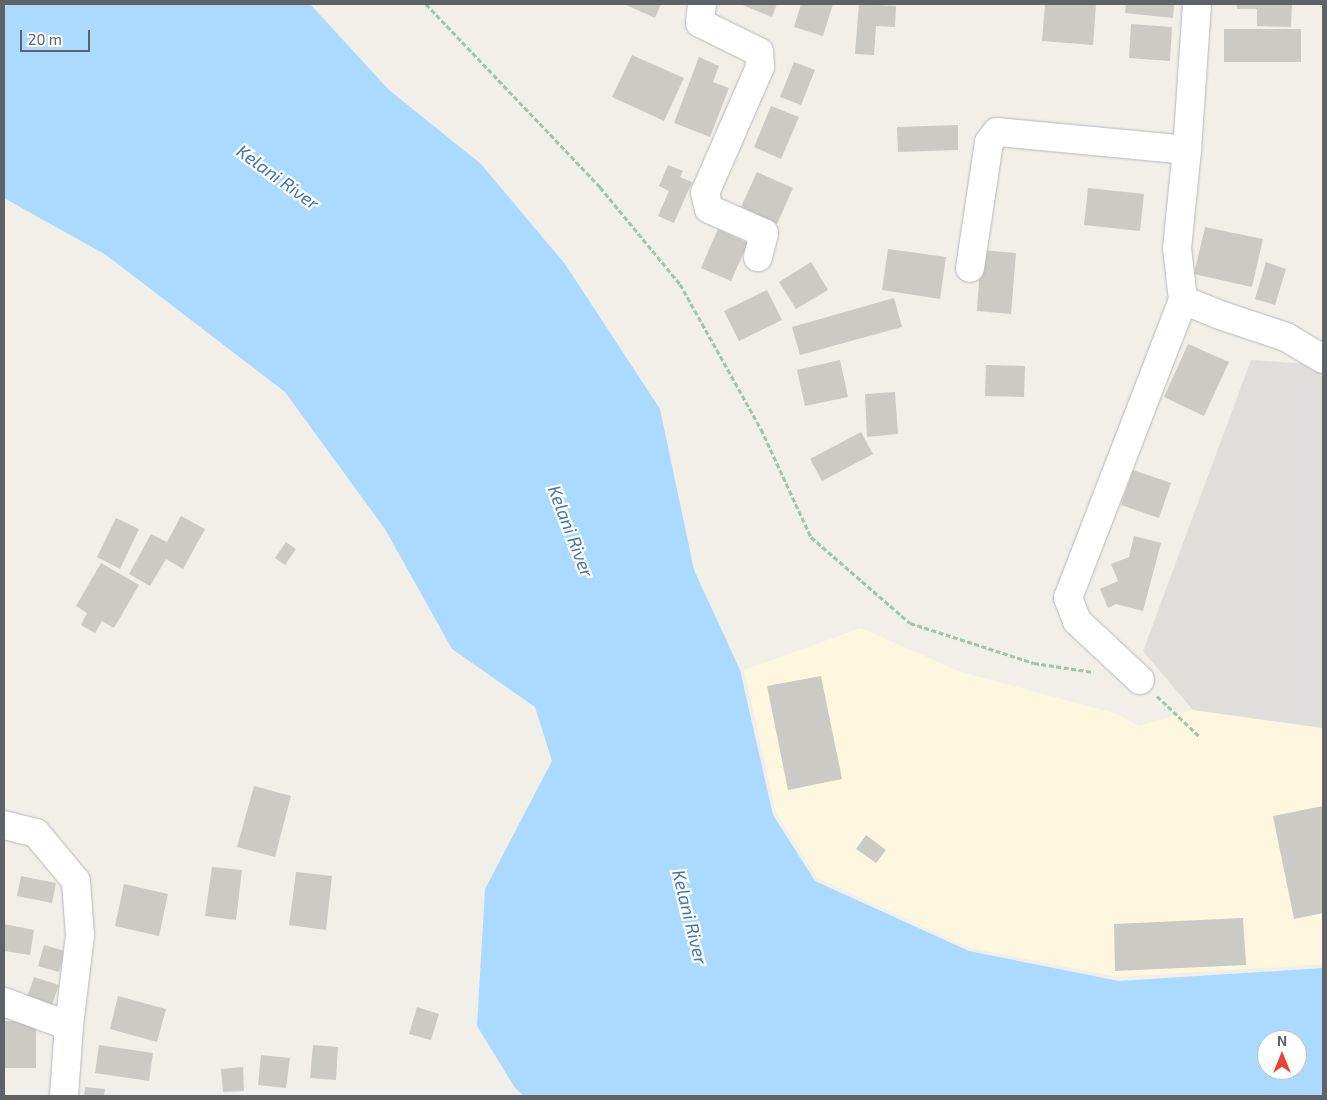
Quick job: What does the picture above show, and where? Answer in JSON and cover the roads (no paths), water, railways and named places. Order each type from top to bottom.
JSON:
[{"type":"street","points":[[702,4],[700,23],[759,52],[760,67],[705,193],[709,209],[764,233],[758,257]]},
{"type":"street","points":[[1140,680],[1077,621],[1068,598],[1183,300],[1176,248],[1187,150],[1197,4]]},
{"type":"street","points":[[970,268],[989,142],[997,132],[1187,150]]},
{"type":"street","points":[[1183,300],[1220,315],[1286,337],[1323,359]]},
{"type":"street","points":[[4,825],[36,833],[76,881],[80,935],[69,1026],[64,1096]]},
{"type":"street","points":[[4,1002],[69,1026]]},
{"type":"water","name":"Kelani River","points":[[4,4],[310,4],[389,90],[481,164],[565,264],[660,409],[694,570],[740,670],[773,815],[815,881],[969,951],[1119,981],[1323,968],[1323,1096],[524,1096],[515,1088],[477,1026],[485,889],[552,761],[535,707],[452,649],[385,529],[285,392],[106,255],[4,198]]}]
